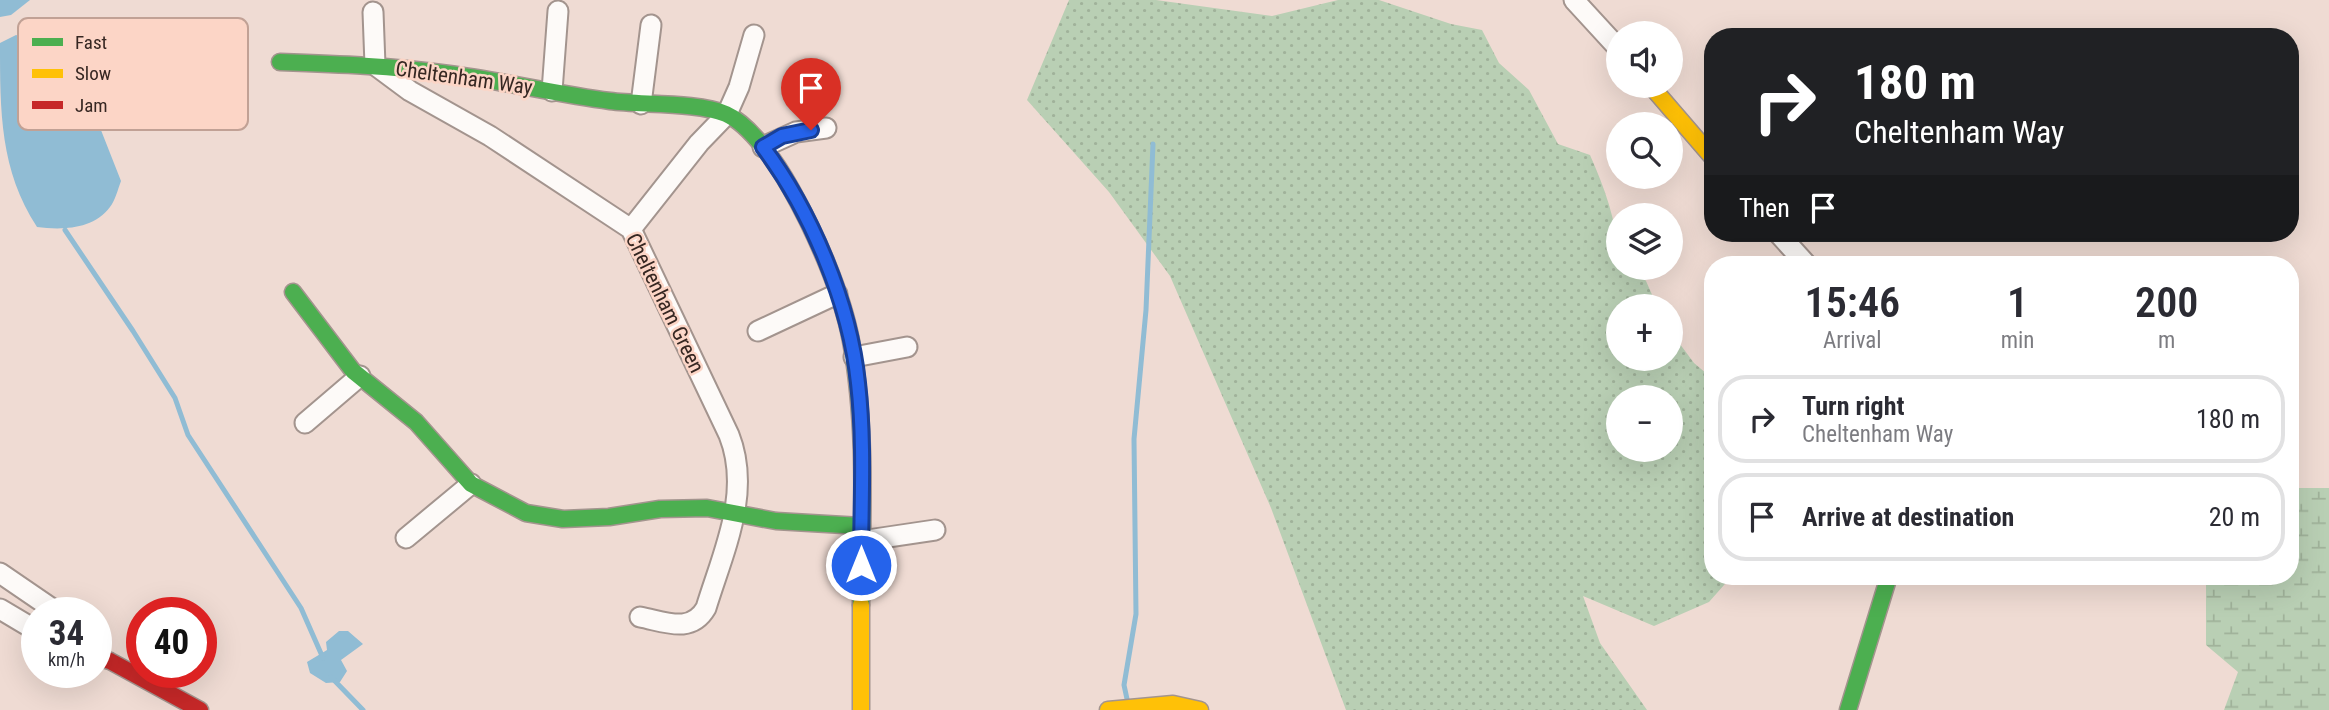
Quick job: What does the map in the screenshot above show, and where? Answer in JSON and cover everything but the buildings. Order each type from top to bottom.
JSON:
[{"type":"street","points":[[1574,0],[1606,35]]},
{"type":"street","name":"Cheltenham Way","points":[[373,12],[375,65]]},
{"type":"street","name":"Cheltenham Way","points":[[552,91],[558,12]]},
{"type":"street","points":[[641,104],[651,25]]},
{"type":"street","points":[[631,229],[699,143],[727,114],[739,87],[754,35]]},
{"type":"street","name":"Cheltenham Way","points":[[280,62],[375,65],[727,114]]},
{"type":"street","name":"Cheltenham Green","points":[[375,65],[410,91],[543,169],[631,229],[737,455],[736,513],[699,619],[681,625],[640,617]]},
{"type":"street","points":[[438,107],[450,74]]},
{"type":"street","points":[[1661,98],[1704,148]]},
{"type":"street","points":[[727,114],[739,122],[763,147],[802,209],[837,294],[854,357],[861,439],[861,710]]},
{"type":"street","points":[[763,147],[796,132],[826,128]]},
{"type":"street","points":[[1786,242],[1799,256]]},
{"type":"street","points":[[293,292],[330,344],[360,376],[416,422],[471,484],[526,513],[563,519],[609,517],[660,509],[707,508],[861,533],[935,530]]},
{"type":"street","points":[[758,331],[837,294]]},
{"type":"street","points":[[854,357],[907,347]]},
{"type":"street","points":[[305,423],[360,376]]},
{"type":"street","points":[[406,538],[471,484]]},
{"type":"street","points":[[0,573],[34,597]]},
{"type":"street","points":[[1848,710],[1886,585]]},
{"type":"street","points":[[0,609],[21,621]]},
{"type":"street","points":[[112,664],[200,710]]},
{"type":"street","points":[[1109,710],[1173,704],[1200,710]]},
{"type":"green space","points":[[1069,0],[1156,0],[1272,16],[1338,0],[1379,0],[1451,24],[1482,30],[1499,63],[1529,90],[1558,144],[1590,155],[1608,203],[1606,280],[1645,280],[1652,294],[1606,294],[1606,371],[1683,371],[1683,348],[1704,371],[1704,585],[1724,585],[1709,602],[1654,626],[1583,596],[1600,643],[1647,710],[1346,710],[1271,508],[1170,276],[1109,192],[1027,100]]},
{"type":"green space","points":[[2299,488],[2329,488],[2329,710],[2224,710],[2238,672],[2206,645],[2206,585],[2299,585]]},
{"type":"water","points":[[0,0],[30,0],[11,15],[0,17]]},
{"type":"water","points":[[18,36],[18,130],[101,130],[121,181],[110,207],[95,220],[76,227],[37,227],[25,206],[9,162],[5,140],[0,43]]},
{"type":"water","points":[[339,631],[348,631],[363,644],[341,660],[347,671],[340,682],[326,683],[310,673],[307,662],[327,650],[326,642]]},
{"type":"waterway","points":[[1127,699],[1124,685],[1136,614],[1134,439],[1146,310],[1153,144]]},
{"type":"waterway","points":[[65,230],[175,398],[188,435],[301,608],[323,658]]},
{"type":"waterway","points":[[331,677],[363,710]]},
{"type":"traffic: fast","points":[[280,62],[428,71],[610,101],[701,107],[726,114],[745,127],[786,179],[827,263],[847,322],[856,373],[861,439],[861,605]]},
{"type":"traffic: fast","points":[[293,292],[353,371],[416,422],[471,484],[526,513],[563,519],[609,517],[660,509],[707,508],[776,521],[861,526]]},
{"type":"traffic: fast","points":[[1848,710],[1886,585]]},
{"type":"traffic: slow","points":[[1661,98],[1704,148]]},
{"type":"traffic: slow","points":[[861,605],[861,710]]},
{"type":"traffic: slow","points":[[1108,710],[1173,704],[1200,710]]},
{"type":"traffic: jam","points":[[112,662],[200,710]]},
{"type":"route","points":[[811,130],[782,136],[763,147],[782,173],[802,209],[840,301],[851,338],[859,384],[862,453],[861,565]]}]
